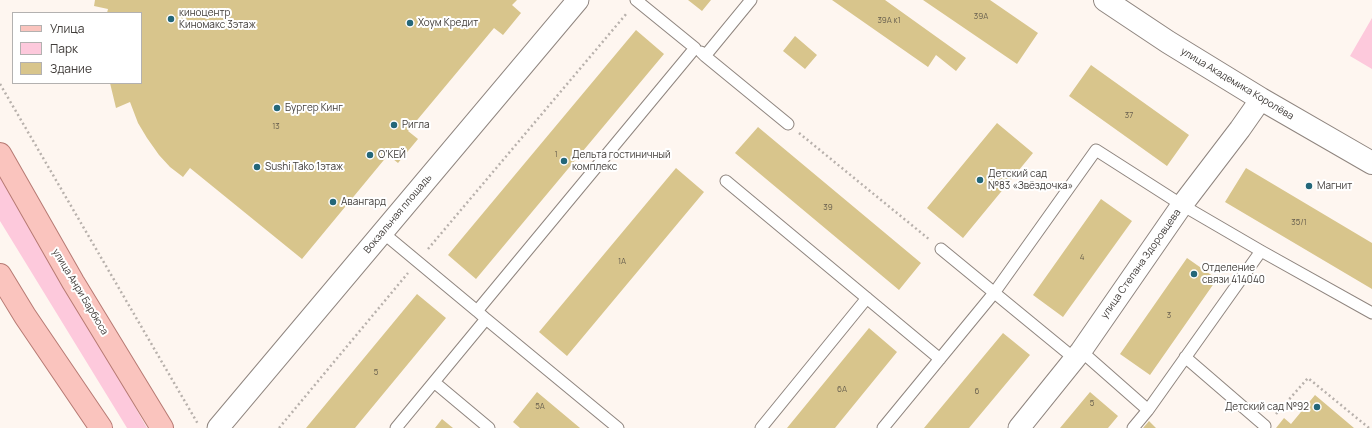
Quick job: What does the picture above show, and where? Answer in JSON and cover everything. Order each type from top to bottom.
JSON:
[{"type":"main road","name":"улица Академика Королёва","points":[[1105,0],[1168,42],[1261,99],[1372,162]]},
{"type":"main road","name":"улица Анри Барбюса","points":[[0,154],[73,282],[162,428]]},
{"type":"main road","points":[[4,287],[101,428]]},
{"type":"street","name":"Вокзальная площадь","points":[[218,428],[578,0]]},
{"type":"street","name":"улица Степана Здоровцева","points":[[1019,428],[1078,355],[1182,205],[1261,99]]},
{"type":"lane","points":[[637,0],[788,124]]},
{"type":"lane","points":[[705,56],[751,0]]},
{"type":"lane","points":[[477,311],[696,48]]},
{"type":"lane","points":[[883,428],[994,293],[1096,150],[1182,205],[1372,313]]},
{"type":"lane","points":[[726,181],[940,359]]},
{"type":"lane","points":[[382,232],[618,428]]},
{"type":"lane","points":[[941,250],[994,293],[1078,355],[1148,410]]},
{"type":"lane","points":[[1133,428],[1148,410],[1261,251]]},
{"type":"lane","points":[[760,428],[867,298]]},
{"type":"lane","points":[[396,428],[486,318]]},
{"type":"lane","points":[[1185,358],[1265,426]]},
{"type":"lane","points":[[434,382],[489,428]]},
{"type":"path","points":[[279,428],[637,0]]},
{"type":"path","points":[[0,84],[200,428]]},
{"type":"path","points":[[788,124],[941,250]]},
{"type":"path","points":[[1265,426],[1308,378],[1369,428]]},
{"type":"green space","points":[[1372,18],[1372,69],[1350,56]]},
{"type":"green space","points":[[0,167],[147,428],[127,428],[0,221]]},
{"type":"building","points":[[95,0],[517,0],[512,5],[521,13],[503,35],[494,28],[408,131],[418,139],[398,163],[388,155],[302,259],[190,168],[183,177],[170,167],[147,138],[138,123],[130,102],[116,108],[110,84],[142,84],[142,12],[107,12],[108,9],[94,6]]},
{"type":"building","points":[[688,0],[711,0],[702,11]]},
{"type":"building","points":[[832,0],[885,0],[966,58],[956,71],[936,55],[928,67]]},
{"type":"building","points":[[923,0],[990,0],[1038,33],[1017,64]]},
{"type":"building","points":[[636,30],[664,54],[476,279],[448,255]]},
{"type":"building","points":[[795,36],[817,55],[805,69],[783,51]]},
{"type":"building","points":[[1091,65],[1189,135],[1167,166],[1069,96]]},
{"type":"building","name":"Детский сад №83 «Звёздочка»","points":[[997,123],[1033,153],[963,238],[927,208]]},
{"type":"building","points":[[758,127],[921,263],[899,290],[735,153]]},
{"type":"building","points":[[676,168],[704,192],[567,356],[539,332]]},
{"type":"building","points":[[1246,168],[1372,243],[1372,289],[1225,202]]},
{"type":"building","points":[[1101,199],[1132,221],[1063,317],[1033,295]]},
{"type":"building","points":[[1187,258],[1217,279],[1150,375],[1120,354]]},
{"type":"building","points":[[417,294],[446,318],[355,428],[306,428]]},
{"type":"building","points":[[869,328],[897,352],[835,428],[787,428]]},
{"type":"building","points":[[1003,333],[1030,355],[969,428],[924,428]]},
{"type":"building","points":[[537,392],[580,428],[520,428],[513,422]]},
{"type":"building","points":[[1090,392],[1118,416],[1108,428],[1060,428]]},
{"type":"building","name":"Детский сад №92","points":[[1315,395],[1354,428],[1276,428],[1284,418],[1291,424]]},
{"type":"building","points":[[442,419],[453,428],[435,428]]},
{"type":"building","points":[[1149,421],[1156,428],[1143,428]]},
{"type":"place","name":"киноцентр Киномакс 3этаж","points":[[171,19]]},
{"type":"place","name":"Хоум Кредит","points":[[410,23]]},
{"type":"place","name":"Бургер Кинг","points":[[277,108]]},
{"type":"place","name":"Ригла","points":[[394,125]]},
{"type":"place","name":"О’КЕЙ","points":[[370,155]]},
{"type":"place","name":"Дельта гостиничный комплекс","points":[[564,161]]},
{"type":"place","name":"Sushi Tako 1этаж","points":[[257,167]]},
{"type":"place","name":"Детский сад №83 «Звёздочка»","points":[[980,180]]},
{"type":"place","name":"Магнит","points":[[1309,186]]},
{"type":"place","name":"Авангард","points":[[333,202]]},
{"type":"place","name":"Отделение связи 414040","points":[[1194,274]]},
{"type":"place","name":"Детский сад №92","points":[[1317,407]]}]
